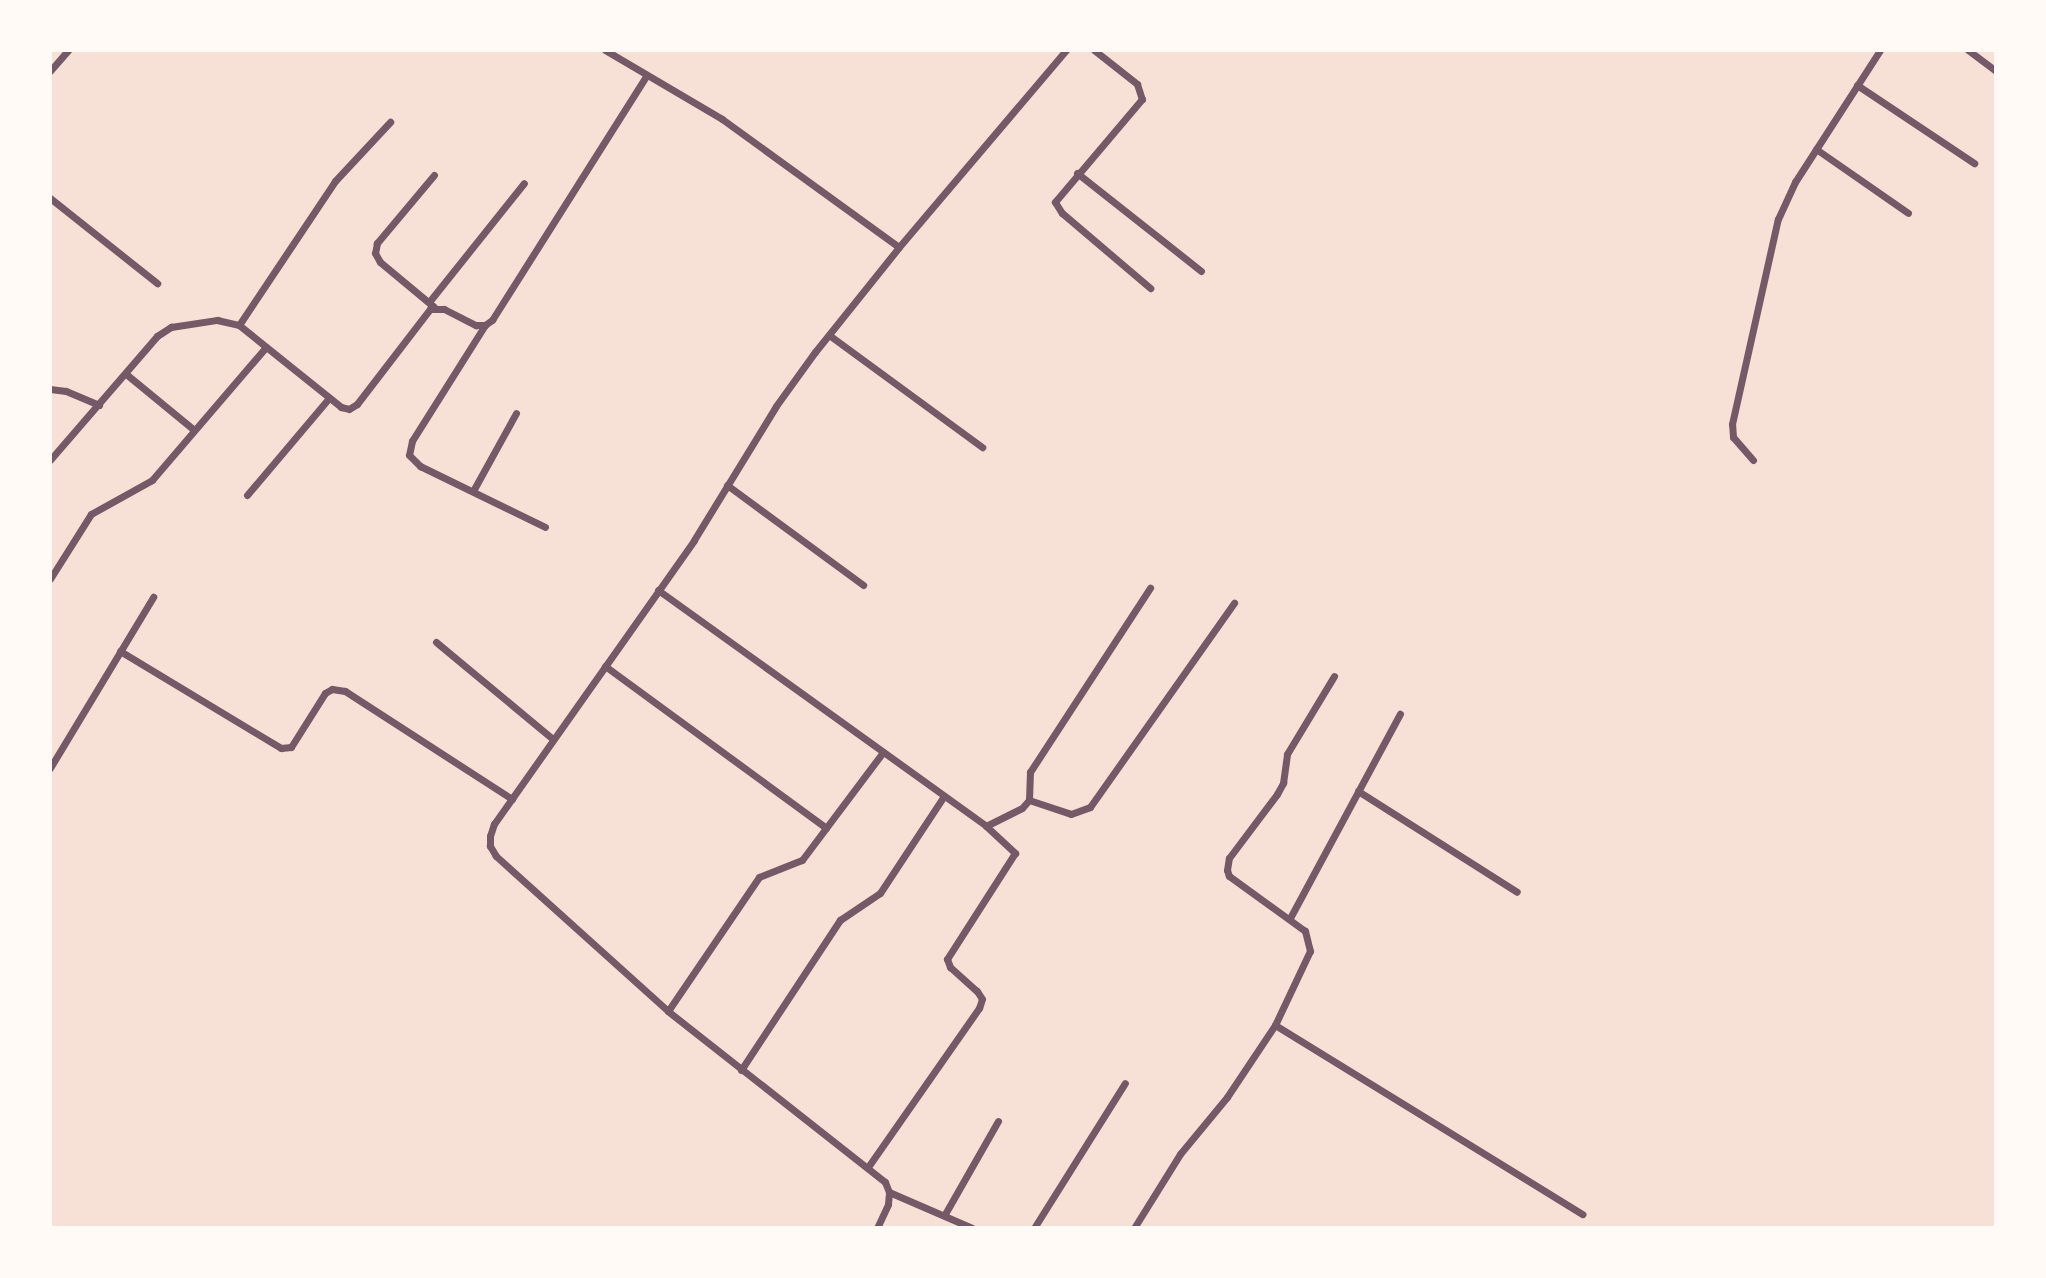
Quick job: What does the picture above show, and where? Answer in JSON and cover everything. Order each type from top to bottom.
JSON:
[{"type":"street","points":[[50,71],[68,50]]},
{"type":"street","points":[[605,50],[722,119],[899,247]]},
{"type":"street","points":[[972,1228],[889,1192],[868,1167],[668,1011],[496,856],[490,846],[490,836],[512,799],[658,590],[776,406],[899,247],[1066,50]]},
{"type":"street","points":[[1094,50],[1137,84],[1142,99],[1056,198],[1056,207],[1150,288]]},
{"type":"street","points":[[1753,460],[1733,437],[1732,424],[1774,231],[1795,182],[1880,50]]},
{"type":"street","points":[[1968,50],[1996,71]]},
{"type":"street","points":[[50,55],[57,62]]},
{"type":"street","points":[[545,527],[420,466],[409,455],[412,441],[646,76]]},
{"type":"street","points":[[1857,85],[1974,163]]},
{"type":"street","points":[[239,325],[335,181],[390,122]]},
{"type":"street","points":[[1816,149],[1908,213]]},
{"type":"street","points":[[1077,173],[1201,271]]},
{"type":"street","points":[[434,175],[377,243],[375,253],[380,262],[432,305],[476,325],[485,325]]},
{"type":"street","points":[[50,460],[164,330],[217,320],[239,325],[329,398],[349,409],[357,404],[524,183]]},
{"type":"street","points":[[50,198],[157,283]]},
{"type":"street","points":[[829,335],[982,447]]},
{"type":"street","points":[[50,579],[91,514],[152,480],[266,347]]},
{"type":"street","points":[[126,374],[193,429]]},
{"type":"street","points":[[50,389],[66,391],[99,405]]},
{"type":"street","points":[[247,495],[329,398]]},
{"type":"street","points":[[473,491],[516,413]]},
{"type":"street","points":[[727,485],[863,585]]},
{"type":"street","points":[[986,826],[1022,808],[1029,800],[1030,772],[1150,588]]},
{"type":"street","points":[[658,590],[1013,848],[1015,856],[947,959],[950,967],[977,991],[981,1003],[868,1167]]},
{"type":"street","points":[[50,768],[153,597]]},
{"type":"street","points":[[1029,800],[1071,814],[1090,807],[1234,603]]},
{"type":"street","points":[[436,642],[553,739]]},
{"type":"street","points":[[120,651],[281,748],[291,747],[325,693],[332,689],[345,691],[512,799]]},
{"type":"street","points":[[605,666],[826,828]]},
{"type":"street","points":[[1134,1228],[1180,1154],[1227,1097],[1275,1025],[1310,951],[1309,937],[1290,918],[1229,876],[1227,870],[1229,858],[1277,794],[1283,783],[1287,754],[1334,676]]},
{"type":"street","points":[[1290,918],[1400,714]]},
{"type":"street","points":[[668,1011],[759,877],[768,870],[798,863],[883,752]]},
{"type":"street","points":[[1358,791],[1517,892]]},
{"type":"street","points":[[741,1070],[840,920],[880,893],[944,796]]},
{"type":"street","points":[[1275,1025],[1582,1214]]},
{"type":"street","points":[[1034,1228],[1125,1083]]},
{"type":"street","points":[[945,1214],[998,1121]]},
{"type":"street","points":[[877,1228],[888,1204],[889,1192]]}]
